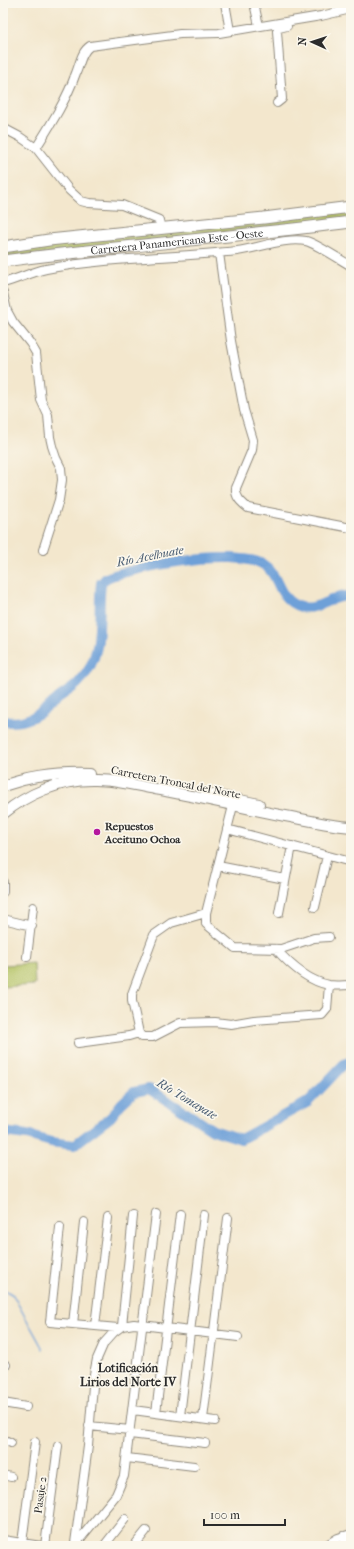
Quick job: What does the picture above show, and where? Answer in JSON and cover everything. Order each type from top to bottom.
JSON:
[{"type":"highway","name":"Carretera Panamericana Este - Oeste","points":[[3,247],[351,207]]},
{"type":"highway","name":"Carretera Panamericana Este - Oeste","points":[[3,261],[351,222]]},
{"type":"main road","name":"Carretera Troncal del Norte","points":[[3,786],[33,778],[59,774],[103,775],[185,788],[280,809],[351,821]]},
{"type":"main road","name":"Carretera Troncal del Norte","points":[[3,814],[23,800],[44,789],[67,783],[91,780],[111,780],[233,806],[320,823],[351,827]]},
{"type":"street","points":[[225,3],[230,31]]},
{"type":"street","points":[[254,3],[259,26]]},
{"type":"street","points":[[36,148],[53,121],[67,93],[84,52],[90,46],[180,34],[219,33],[351,9]]},
{"type":"street","points":[[277,103],[282,99],[276,31],[279,28],[299,23],[306,18]]},
{"type":"street","points":[[3,128],[36,148],[69,190],[81,201],[89,203],[122,205],[158,220],[161,229]]},
{"type":"street","points":[[3,283],[45,270],[101,261],[220,253],[254,249],[282,242],[306,241],[314,244],[351,266]]},
{"type":"street","points":[[220,253],[231,340],[244,410],[253,440],[252,450],[236,488],[236,494],[248,508],[351,528]]},
{"type":"street","points":[[3,293],[7,311],[13,322],[36,353],[41,400],[48,415],[51,441],[56,458],[61,468],[62,480],[59,500],[43,550]]},
{"type":"street","points":[[233,806],[206,913],[206,924],[235,948],[281,949],[314,938],[329,937]]},
{"type":"street","points":[[227,829],[351,862]]},
{"type":"street","points":[[279,913],[292,846]]},
{"type":"street","points":[[316,907],[327,856]]},
{"type":"street","points":[[218,866],[285,879]]},
{"type":"street","points":[[3,882],[3,892]]},
{"type":"street","points":[[27,957],[34,907]]},
{"type":"street","points":[[206,913],[171,923],[154,935],[132,994],[132,1001],[139,1033],[142,1037],[153,1037],[180,1023],[215,1022],[231,1024],[254,1020],[322,1015],[328,1009],[329,985]]},
{"type":"street","points":[[3,920],[32,926]]},
{"type":"street","points":[[276,949],[290,965],[308,977],[329,985],[351,985]]},
{"type":"street","points":[[78,1043],[129,1036],[139,1033]]},
{"type":"street","points":[[75,1545],[116,1495],[122,1485],[127,1458],[156,1214]]},
{"type":"street","points":[[156,1413],[180,1214]]},
{"type":"street","points":[[180,1416],[204,1215]]},
{"type":"street","points":[[75,1545],[94,1374],[97,1359],[104,1343],[120,1327],[133,1216]]},
{"type":"street","points":[[95,1326],[108,1218]]},
{"type":"street","points":[[203,1419],[228,1218]]},
{"type":"street","points":[[73,1324],[84,1222]]},
{"type":"street","points":[[60,1227],[50,1322],[120,1327],[134,1324],[238,1337]]},
{"type":"street","points":[[3,1403],[26,1408]]},
{"type":"street","points":[[133,1410],[215,1421]]},
{"type":"street","points":[[89,1426],[205,1444]]},
{"type":"street","points":[[3,1439],[11,1443]]},
{"type":"street","points":[[22,1543],[35,1442]]},
{"type":"street","name":"Pasaje 2","points":[[45,1546],[58,1446]]},
{"type":"street","points":[[127,1458],[194,1466]]},
{"type":"street","points":[[104,1546],[125,1519]]},
{"type":"street","points":[[134,1546],[146,1531]]},
{"type":"street","points":[[325,1546],[334,1543],[347,1535]]},
{"type":"street","points":[[347,1535],[347,1546]]},
{"type":"street","points":[[3,1540],[41,1546]]},
{"type":"green space","points":[[351,210],[351,218],[3,258],[3,251]]},
{"type":"green space","points":[[34,963],[35,985],[3,987],[3,965]]},
{"type":"waterway","name":"Río Acelhuate","points":[[3,721],[18,722],[37,715],[76,685],[88,671],[97,648],[99,635],[101,583],[105,579],[112,576],[152,566],[178,562],[232,558],[253,560],[264,565],[273,574],[287,599],[293,604],[301,607],[314,607],[338,597],[351,596]]},
{"type":"waterway","name":"Río Tomayate","points":[[3,1132],[27,1135],[51,1142],[74,1145],[111,1117],[121,1104],[134,1092],[149,1089],[213,1130],[241,1139],[308,1102],[344,1064],[351,1061]]},
{"type":"waterway","points":[[3,1289],[13,1295],[43,1349]]},
{"type":"place","name":"Repuestos Aceituno Ochoa","points":[[97,832]]},
{"type":"district","name":"Lotificación Lirios del Norte IV","points":[[128,1375]]}]
